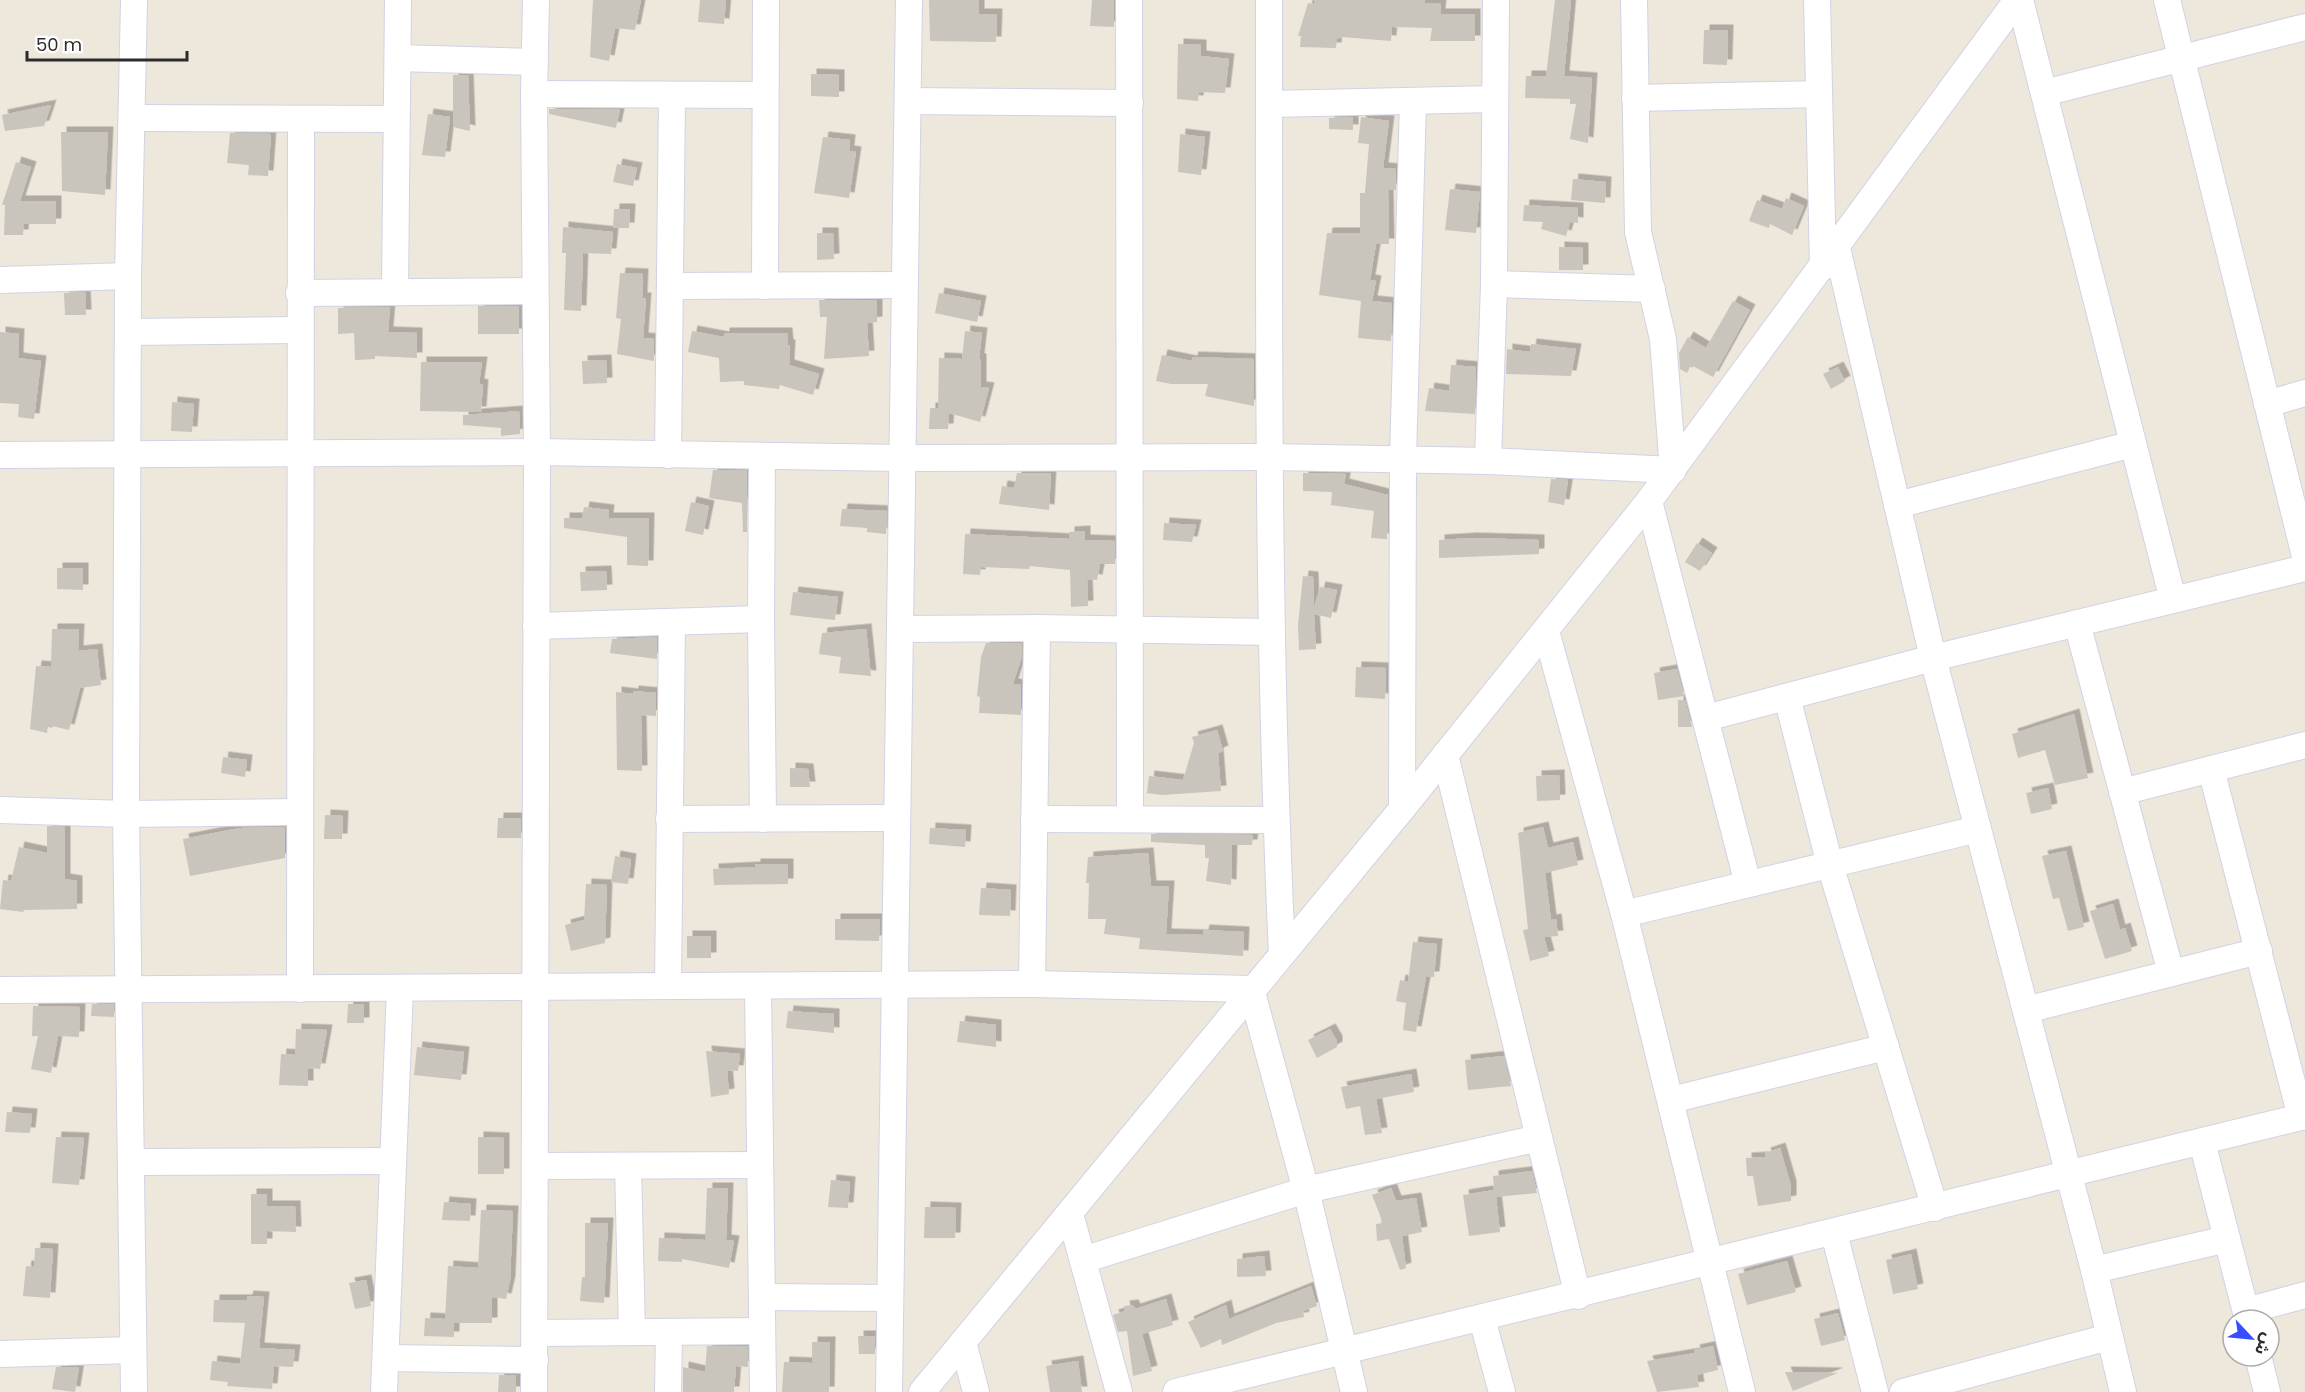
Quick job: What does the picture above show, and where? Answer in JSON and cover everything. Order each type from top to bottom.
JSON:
[{"type":"street","points":[[134,0],[128,276],[126,814],[134,1392]]},
{"type":"street","points":[[395,291],[398,0]]},
{"type":"street","points":[[534,1392],[537,452],[534,94],[536,0]]},
{"type":"street","points":[[765,286],[766,0]]},
{"type":"street","points":[[889,1392],[909,0]]},
{"type":"street","points":[[1130,0],[1132,630],[1130,818]]},
{"type":"street","points":[[1269,0],[1269,457],[1275,820],[1282,953]]},
{"type":"street","points":[[1488,461],[1494,284],[1496,0]]},
{"type":"street","points":[[1634,0],[1638,232],[1642,258],[1652,289],[1663,339],[1673,470]]},
{"type":"street","points":[[1817,0],[1819,94],[1830,258],[1897,505],[1933,658],[2094,1270],[2123,1392]]},
{"type":"street","points":[[2019,0],[2173,600]]},
{"type":"street","points":[[922,1392],[1070,1214],[1251,989],[1402,809],[1649,501],[2019,0]]},
{"type":"street","points":[[2167,0],[2305,556]]},
{"type":"street","points":[[2044,93],[2305,27]]},
{"type":"street","points":[[398,58],[535,62]]},
{"type":"street","points":[[534,94],[765,95]]},
{"type":"street","points":[[1635,98],[1819,94]]},
{"type":"street","points":[[668,455],[672,96]]},
{"type":"street","points":[[1269,104],[1494,99]]},
{"type":"street","points":[[908,101],[1130,103]]},
{"type":"street","points":[[1402,809],[1403,459],[1413,101]]},
{"type":"street","points":[[132,118],[396,119]]},
{"type":"street","points":[[300,989],[301,119]]},
{"type":"street","points":[[0,280],[128,276]]},
{"type":"street","points":[[1494,284],[1652,289]]},
{"type":"street","points":[[670,286],[904,285]]},
{"type":"street","points":[[299,293],[535,291]]},
{"type":"street","points":[[128,332],[299,330]]},
{"type":"street","points":[[2267,404],[2305,393]]},
{"type":"street","points":[[1897,505],[2133,444]]},
{"type":"street","points":[[0,455],[537,452],[901,458],[1269,457],[1488,461],[1673,470]]},
{"type":"street","points":[[762,456],[760,619],[764,819]]},
{"type":"street","points":[[1649,501],[1748,884]]},
{"type":"street","points":[[1706,718],[1933,658],[2305,568]]},
{"type":"street","points":[[536,626],[760,619]]},
{"type":"street","points":[[668,986],[672,622]]},
{"type":"street","points":[[2077,623],[2171,973]]},
{"type":"street","points":[[900,629],[1037,628],[1272,632]]},
{"type":"street","points":[[1032,984],[1037,628]]},
{"type":"street","points":[[1546,630],[1624,914],[1742,1392]]},
{"type":"street","points":[[1787,697],[1830,865],[1935,1208]]},
{"type":"street","points":[[2122,792],[2305,745]]},
{"type":"street","points":[[1445,755],[1578,1296]]},
{"type":"street","points":[[1176,1392],[1343,1350],[1578,1296],[2303,1117],[2211,769]]},
{"type":"street","points":[[0,810],[126,814],[300,812]]},
{"type":"street","points":[[669,819],[896,818]]},
{"type":"street","points":[[1034,819],[1275,820]]},
{"type":"street","points":[[1624,914],[1978,829]]},
{"type":"street","points":[[2025,1010],[2259,951]]},
{"type":"street","points":[[0,990],[895,984],[1032,984],[1251,989]]},
{"type":"street","points":[[758,986],[762,1392]]},
{"type":"street","points":[[384,1392],[400,989]]},
{"type":"street","points":[[1251,989],[1306,1190],[1354,1392]]},
{"type":"street","points":[[1671,1100],[1886,1047]]},
{"type":"street","points":[[1083,1260],[1306,1190],[1539,1138]]},
{"type":"street","points":[[2202,1142],[2245,1308]]},
{"type":"street","points":[[131,1162],[393,1161]]},
{"type":"street","points":[[535,1166],[760,1165]]},
{"type":"street","points":[[628,1166],[632,1332]]},
{"type":"street","points":[[1070,1214],[1119,1392]]},
{"type":"street","points":[[1834,1233],[1875,1392]]},
{"type":"street","points":[[2094,1270],[2227,1239]]},
{"type":"street","points":[[2267,1308],[2305,1295]]},
{"type":"street","points":[[762,1297],[890,1298]]},
{"type":"street","points":[[1482,1319],[1502,1392]]},
{"type":"street","points":[[535,1333],[762,1331]]},
{"type":"street","points":[[668,1392],[669,1332]]},
{"type":"street","points":[[1903,1392],[1978,1383],[2109,1337]]},
{"type":"street","points":[[963,1342],[976,1392]]},
{"type":"street","points":[[0,1354],[132,1350]]},
{"type":"street","points":[[386,1358],[535,1360]]},
{"type":"street","points":[[2261,1368],[2267,1392]]},
{"type":"building","points":[[593,0],[641,0],[635,30],[615,28],[609,61],[590,57]]},
{"type":"building","points":[[700,0],[726,0],[724,24],[698,22]]},
{"type":"building","points":[[929,0],[979,0],[979,14],[997,14],[996,42],[930,41]]},
{"type":"building","points":[[1092,0],[1114,0],[1114,27],[1090,26]]},
{"type":"building","points":[[1314,0],[1425,0],[1425,3],[1441,4],[1440,14],[1475,14],[1475,41],[1430,41],[1432,28],[1392,27],[1391,41],[1342,37],[1337,39],[1336,48],[1300,47],[1301,36],[1298,36],[1308,3],[1314,4]]},
{"type":"building","points":[[1555,0],[1571,0],[1564,76],[1592,78],[1588,143],[1570,139],[1576,104],[1570,104],[1570,99],[1525,98],[1526,76],[1546,76]]},
{"type":"building","points":[[1704,30],[1728,30],[1727,65],[1703,64]]},
{"type":"building","points":[[1178,44],[1201,45],[1201,56],[1229,59],[1225,93],[1199,92],[1198,101],[1177,99]]},
{"type":"building","points":[[811,74],[839,75],[839,97],[811,96]]},
{"type":"building","points":[[453,75],[468,75],[470,131],[453,127]]},
{"type":"building","points":[[51,105],[44,126],[5,131],[2,115]]},
{"type":"building","points":[[549,109],[620,109],[616,128],[549,114]]},
{"type":"building","points":[[428,114],[450,117],[445,157],[422,155]]},
{"type":"building","points":[[1353,117],[1353,130],[1329,129],[1329,118]]},
{"type":"building","points":[[1361,117],[1389,121],[1383,168],[1396,169],[1396,190],[1388,189],[1389,244],[1376,244],[1370,280],[1376,281],[1372,301],[1392,303],[1391,341],[1358,338],[1361,301],[1319,295],[1327,233],[1360,233],[1360,193],[1365,193],[1369,144],[1358,143]]},
{"type":"building","points":[[61,132],[108,132],[105,195],[62,191]]},
{"type":"building","points":[[230,133],[271,134],[268,176],[248,175],[249,165],[227,163]]},
{"type":"building","points":[[1180,134],[1205,137],[1201,175],[1178,172]]},
{"type":"building","points":[[823,137],[850,140],[849,151],[856,152],[849,198],[814,193]]},
{"type":"building","points":[[16,162],[31,167],[20,201],[56,201],[56,224],[24,224],[23,235],[4,235],[5,205],[2,205]]},
{"type":"building","points":[[617,164],[637,168],[633,186],[613,182]]},
{"type":"building","points":[[1573,179],[1606,182],[1605,203],[1571,200]]},
{"type":"building","points":[[1450,189],[1480,192],[1476,233],[1445,230]]},
{"type":"building","points":[[1786,198],[1804,206],[1792,235],[1770,224],[1769,228],[1749,221],[1757,200],[1782,209]]},
{"type":"building","points":[[1524,205],[1578,208],[1578,223],[1570,222],[1566,236],[1541,229],[1543,222],[1523,221]]},
{"type":"building","points":[[614,209],[630,209],[629,228],[613,228]]},
{"type":"building","points":[[563,227],[613,232],[611,254],[583,253],[581,311],[564,310],[566,253],[562,253]]},
{"type":"building","points":[[817,233],[833,233],[834,259],[817,260]]},
{"type":"building","points":[[1559,247],[1583,248],[1583,270],[1559,270]]},
{"type":"building","points":[[620,273],[643,274],[642,298],[646,298],[643,338],[654,339],[654,361],[617,354],[621,319],[616,318]]},
{"type":"building","points":[[85,292],[86,315],[65,315],[64,293]]},
{"type":"building","points":[[939,293],[981,301],[977,322],[935,313]]},
{"type":"building","points":[[819,300],[877,300],[877,322],[867,323],[869,356],[824,359],[827,317],[820,317]]},
{"type":"building","points":[[1733,301],[1750,310],[1713,377],[1691,365],[1687,373],[1680,369],[1679,353],[1688,337],[1706,348]]},
{"type":"building","points":[[478,306],[519,306],[519,334],[478,334]]},
{"type":"building","points":[[390,307],[388,332],[417,333],[417,358],[375,356],[375,359],[355,360],[354,333],[338,334],[338,308]]},
{"type":"building","points":[[692,331],[724,337],[724,333],[787,333],[788,345],[790,345],[789,365],[819,374],[813,395],[780,385],[779,389],[744,385],[744,381],[720,382],[719,358],[688,352]]},
{"type":"building","points":[[965,331],[982,333],[979,359],[981,359],[981,387],[989,388],[980,422],[949,413],[948,429],[929,429],[930,408],[938,408],[939,358],[962,359]]},
{"type":"building","points":[[0,332],[19,334],[18,358],[41,361],[34,419],[18,417],[19,404],[0,403]]},
{"type":"building","points":[[1531,344],[1576,349],[1571,376],[1506,374],[1507,349],[1530,352]]},
{"type":"building","points":[[1162,355],[1192,361],[1193,357],[1254,359],[1254,406],[1205,396],[1208,384],[1171,384],[1156,381]]},
{"type":"building","points":[[606,360],[607,383],[583,384],[582,361]]},
{"type":"building","points":[[421,362],[482,362],[479,384],[483,385],[481,412],[420,411]]},
{"type":"building","points":[[1451,365],[1476,367],[1475,414],[1425,411],[1429,388],[1449,391]]},
{"type":"building","points":[[1838,367],[1845,381],[1831,389],[1823,374]]},
{"type":"building","points":[[172,402],[194,404],[192,432],[171,431]]},
{"type":"building","points":[[519,411],[520,434],[501,436],[501,428],[463,425],[463,415]]},
{"type":"building","points":[[713,470],[747,470],[747,532],[743,532],[742,503],[709,498]]},
{"type":"building","points":[[1017,473],[1051,473],[1049,510],[999,504],[1002,486],[1014,488]]},
{"type":"building","points":[[1303,473],[1346,474],[1344,484],[1388,495],[1387,539],[1371,538],[1374,511],[1331,505],[1332,492],[1303,491]]},
{"type":"building","points":[[1551,479],[1568,480],[1564,505],[1548,502]]},
{"type":"building","points":[[691,502],[709,506],[703,535],[685,531]]},
{"type":"building","points":[[584,507],[609,510],[608,518],[649,518],[648,566],[627,565],[627,537],[564,528],[564,518],[582,518]]},
{"type":"building","points":[[842,509],[887,511],[886,534],[867,532],[867,528],[840,526]]},
{"type":"building","points":[[1164,523],[1196,525],[1192,542],[1163,540]]},
{"type":"building","points":[[1085,531],[1085,540],[1115,541],[1115,564],[1100,564],[1097,580],[1087,579],[1088,606],[1071,607],[1070,570],[1030,566],[1029,569],[981,567],[980,575],[963,574],[965,534],[1069,539],[1069,532]]},
{"type":"building","points":[[1471,538],[1539,540],[1539,554],[1439,558],[1439,540]]},
{"type":"building","points":[[1697,543],[1712,553],[1700,571],[1685,562]]},
{"type":"building","points":[[57,568],[83,568],[83,590],[57,589]]},
{"type":"building","points":[[606,571],[607,590],[581,591],[580,572]]},
{"type":"building","points":[[1303,576],[1313,577],[1314,608],[1320,587],[1337,590],[1331,618],[1314,614],[1316,649],[1299,650],[1298,625]]},
{"type":"building","points":[[793,592],[838,597],[835,620],[790,615]]},
{"type":"building","points":[[52,629],[79,629],[78,651],[97,649],[101,685],[80,688],[69,730],[48,725],[47,733],[30,729],[36,666],[51,667]]},
{"type":"building","points":[[866,629],[871,676],[839,673],[841,657],[819,654],[822,633]]},
{"type":"building","points":[[657,637],[657,659],[610,653],[612,639]]},
{"type":"building","points":[[986,643],[1022,643],[1022,656],[1013,684],[1021,685],[1021,715],[979,713],[980,697],[977,696],[981,657]]},
{"type":"building","points":[[1356,667],[1386,668],[1385,699],[1355,697]]},
{"type":"building","points":[[1677,669],[1684,696],[1658,700],[1654,673]]},
{"type":"building","points":[[633,691],[656,693],[656,716],[641,715],[642,771],[617,770],[616,692],[633,694]]},
{"type":"building","points":[[1678,700],[1685,700],[1692,727],[1678,727]]},
{"type":"building","points":[[2074,714],[2088,778],[2055,785],[2045,750],[2018,758],[2012,734]]},
{"type":"building","points":[[1217,730],[1223,751],[1218,753],[1221,791],[1162,795],[1147,793],[1149,776],[1183,780],[1194,743],[1192,737]]},
{"type":"building","points":[[223,757],[247,760],[245,777],[221,773]]},
{"type":"building","points":[[790,768],[808,769],[810,787],[790,787]]},
{"type":"building","points":[[1559,775],[1560,800],[1537,801],[1536,776]]},
{"type":"building","points":[[2048,788],[2052,809],[2031,814],[2026,793]]},
{"type":"building","points":[[325,815],[343,816],[342,839],[324,839]]},
{"type":"building","points":[[498,818],[521,818],[521,838],[497,838]]},
{"type":"building","points":[[47,826],[65,827],[65,879],[77,881],[77,909],[24,910],[23,912],[0,909],[3,880],[11,881],[19,847],[47,853]]},
{"type":"building","points":[[285,827],[285,858],[190,876],[183,839],[240,828]]},
{"type":"building","points":[[1543,827],[1548,848],[1573,842],[1578,865],[1545,873],[1551,920],[1556,919],[1558,936],[1544,937],[1549,956],[1530,961],[1523,930],[1528,929],[1518,833]]},
{"type":"building","points":[[930,828],[966,830],[965,847],[929,844]]},
{"type":"building","points":[[1151,834],[1253,835],[1252,845],[1232,845],[1231,885],[1206,881],[1209,858],[1205,858],[1205,845],[1151,842]]},
{"type":"building","points":[[2066,851],[2084,927],[2068,931],[2059,898],[2053,899],[2042,856]]},
{"type":"building","points":[[1148,853],[1151,886],[1169,886],[1166,934],[1203,935],[1204,930],[1244,932],[1243,956],[1139,949],[1140,938],[1104,934],[1106,919],[1088,919],[1089,883],[1086,883],[1088,857]]},
{"type":"building","points":[[615,856],[631,859],[628,884],[611,882]]},
{"type":"building","points":[[755,864],[788,864],[788,884],[714,885],[713,869],[755,867]]},
{"type":"building","points":[[586,884],[607,885],[605,943],[571,951],[565,925],[584,920]]},
{"type":"building","points":[[981,888],[1011,890],[1010,916],[979,915]]},
{"type":"building","points":[[2113,904],[2120,930],[2125,928],[2132,951],[2105,959],[2090,911]]},
{"type":"building","points":[[835,919],[880,919],[879,941],[835,940]]},
{"type":"building","points":[[687,936],[711,936],[711,958],[687,958]]},
{"type":"building","points":[[1413,942],[1437,944],[1434,977],[1426,977],[1416,1032],[1403,1030],[1406,1003],[1396,1001],[1400,980],[1408,982]]},
{"type":"building","points":[[92,1004],[114,1004],[114,1017],[91,1016]]},
{"type":"building","points":[[348,1004],[364,1004],[364,1023],[347,1023]]},
{"type":"building","points":[[33,1006],[80,1007],[79,1037],[58,1036],[51,1073],[31,1069],[38,1036],[32,1036]]},
{"type":"building","points":[[788,1011],[834,1014],[834,1033],[786,1028]]},
{"type":"building","points":[[960,1021],[996,1025],[996,1047],[957,1042]]},
{"type":"building","points":[[296,1029],[327,1030],[320,1069],[308,1068],[308,1086],[279,1085],[281,1054],[295,1055]]},
{"type":"building","points":[[1330,1029],[1337,1041],[1337,1047],[1317,1058],[1308,1040]]},
{"type":"building","points":[[417,1047],[464,1052],[461,1080],[414,1075]]},
{"type":"building","points":[[706,1051],[740,1054],[738,1071],[727,1070],[729,1094],[711,1097]]},
{"type":"building","points":[[1504,1056],[1511,1086],[1468,1090],[1465,1060]]},
{"type":"building","points":[[1411,1074],[1414,1092],[1376,1099],[1382,1133],[1365,1135],[1360,1106],[1346,1109],[1341,1087]]},
{"type":"building","points":[[7,1112],[32,1114],[30,1133],[5,1132]]},
{"type":"building","points":[[56,1137],[84,1138],[79,1185],[52,1183]]},
{"type":"building","points":[[478,1137],[504,1138],[504,1174],[478,1174]]},
{"type":"building","points":[[1780,1148],[1791,1186],[1791,1201],[1758,1206],[1753,1176],[1747,1176],[1746,1158],[1766,1157],[1765,1153]]},
{"type":"building","points":[[1532,1171],[1537,1193],[1496,1197],[1500,1232],[1469,1236],[1463,1195],[1494,1190],[1493,1176]]},
{"type":"building","points":[[831,1180],[850,1182],[848,1208],[828,1207]]},
{"type":"building","points":[[707,1188],[728,1188],[726,1240],[734,1241],[729,1268],[682,1259],[682,1262],[658,1261],[659,1238],[705,1240]]},
{"type":"building","points":[[1391,1188],[1396,1201],[1416,1198],[1422,1232],[1402,1236],[1406,1268],[1400,1270],[1389,1239],[1377,1241],[1376,1224],[1383,1223],[1372,1195]]},
{"type":"building","points":[[251,1194],[267,1194],[267,1206],[295,1206],[296,1232],[267,1231],[267,1244],[251,1244]]},
{"type":"building","points":[[444,1202],[471,1204],[470,1221],[442,1220]]},
{"type":"building","points":[[925,1207],[956,1208],[955,1238],[924,1238]]},
{"type":"building","points":[[481,1210],[513,1211],[510,1281],[506,1299],[492,1297],[492,1323],[454,1323],[454,1337],[424,1336],[425,1318],[445,1319],[448,1266],[478,1268]]},
{"type":"building","points":[[585,1223],[608,1223],[604,1303],[580,1301],[582,1277],[585,1277]]},
{"type":"building","points":[[35,1248],[53,1249],[50,1298],[23,1296],[26,1266],[34,1267]]},
{"type":"building","points":[[1911,1254],[1918,1289],[1893,1294],[1886,1260]]},
{"type":"building","points":[[1264,1256],[1266,1276],[1237,1277],[1237,1259]]},
{"type":"building","points":[[1787,1261],[1796,1292],[1747,1305],[1738,1274]]},
{"type":"building","points":[[366,1280],[371,1306],[355,1309],[349,1283]]},
{"type":"building","points":[[1311,1286],[1317,1306],[1303,1311],[1304,1317],[1276,1323],[1222,1345],[1221,1339],[1201,1348],[1188,1322],[1226,1305],[1229,1319]]},
{"type":"building","points":[[248,1296],[264,1297],[259,1348],[295,1350],[293,1367],[274,1366],[272,1389],[227,1386],[228,1382],[210,1380],[212,1361],[240,1364],[245,1323],[213,1322],[214,1300],[247,1300]]},
{"type":"building","points":[[1166,1299],[1173,1325],[1142,1334],[1152,1371],[1133,1376],[1127,1331],[1118,1332],[1113,1315],[1125,1311],[1124,1306],[1133,1305],[1135,1309]]},
{"type":"building","points":[[1838,1313],[1845,1340],[1821,1346],[1814,1319]]},
{"type":"building","points":[[858,1336],[875,1336],[875,1354],[859,1354]]},
{"type":"building","points":[[812,1342],[830,1342],[829,1392],[782,1392],[784,1362],[812,1363]]},
{"type":"building","points":[[707,1346],[747,1346],[748,1367],[736,1366],[734,1392],[683,1392],[683,1367],[705,1372]]},
{"type":"building","points":[[1713,1346],[1718,1370],[1697,1375],[1699,1387],[1657,1392],[1647,1361],[1695,1353],[1694,1350]]},
{"type":"building","points":[[1078,1361],[1082,1392],[1050,1392],[1046,1366]]},
{"type":"building","points":[[56,1367],[79,1367],[75,1392],[52,1389]]},
{"type":"building","points":[[1785,1372],[1838,1373],[1793,1391]]},
{"type":"building","points":[[499,1375],[516,1375],[516,1392],[498,1392]]}]
